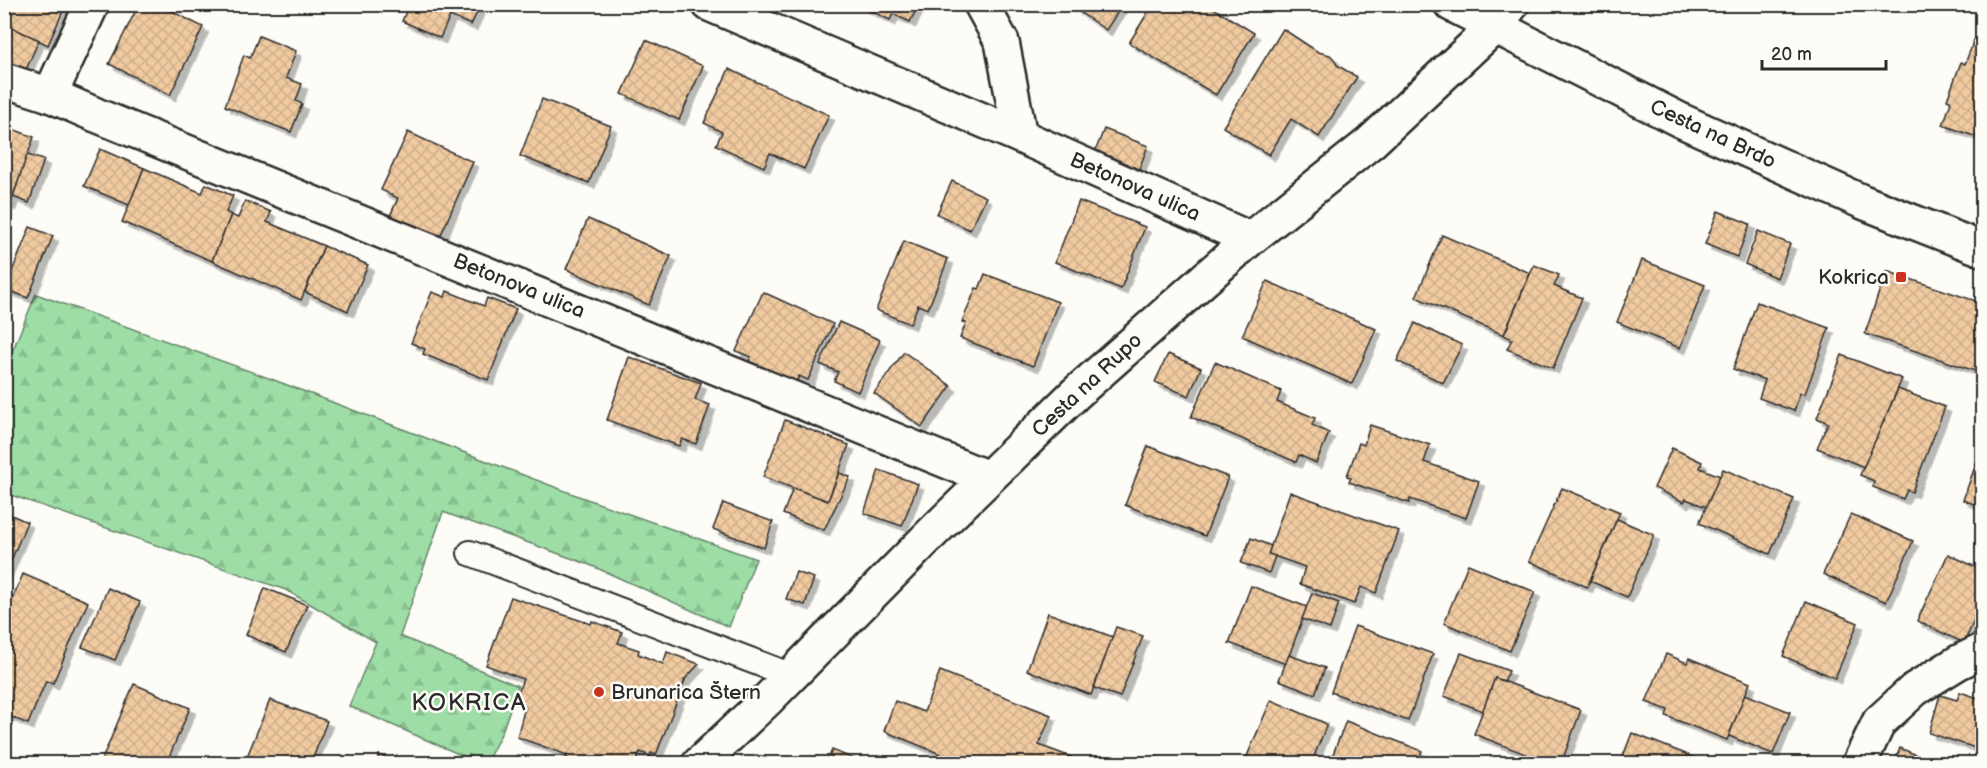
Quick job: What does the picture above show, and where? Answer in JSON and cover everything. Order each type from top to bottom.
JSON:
[{"type":"street","points":[[50,95],[92,4]]},
{"type":"street","name":"Betonova ulica","points":[[709,4],[1020,136],[1250,239]]},
{"type":"street","points":[[981,4],[1002,42],[1020,136]]},
{"type":"street","name":"Cesta na Brdo","points":[[1451,4],[1503,16],[1682,121],[1863,202],[1983,249]]},
{"type":"street","name":"Cesta na Rupo","points":[[699,764],[1075,394],[1250,239],[1371,142],[1503,16]]},
{"type":"street","name":"Betonova ulica","points":[[4,80],[50,95],[988,478]]},
{"type":"street","points":[[1859,764],[1879,722],[1915,689],[1959,662],[1983,651]]},
{"type":"lane","points":[[470,553],[792,675]]},
{"type":"green space","points":[[36,294],[274,380],[581,497],[756,559],[729,627],[590,565],[443,512],[400,636],[518,686],[502,732],[486,763],[479,763],[349,706],[376,642],[286,590],[5,493],[5,369]]},
{"type":"building","points":[[4,4],[66,4],[48,45],[4,24]]},
{"type":"building","points":[[139,4],[158,4],[203,27],[170,95],[109,64]]},
{"type":"building","points":[[409,4],[481,4],[471,25],[450,16],[440,38],[402,21]]},
{"type":"building","points":[[857,4],[919,4],[910,22],[893,14],[890,20]]},
{"type":"building","points":[[1078,4],[1123,4],[1106,30],[1075,9]]},
{"type":"building","points":[[1153,4],[1207,4],[1254,33],[1216,95],[1129,43]]},
{"type":"building","points":[[4,24],[39,40],[25,72],[4,63]]},
{"type":"building","points":[[1283,29],[1318,52],[1330,55],[1337,65],[1357,77],[1319,137],[1291,119],[1269,155],[1223,127]]},
{"type":"building","points":[[259,36],[296,51],[286,78],[302,84],[296,101],[302,104],[291,132],[225,106],[244,55],[250,58]]},
{"type":"building","points":[[646,40],[703,66],[679,120],[622,94]]},
{"type":"building","points":[[1974,40],[1982,43],[1982,139],[1943,125],[1951,102],[1947,100],[1961,62],[1965,64]]},
{"type":"building","points":[[729,69],[829,115],[804,169],[770,153],[764,167],[716,145],[722,132],[704,123]]},
{"type":"building","points":[[542,99],[611,126],[589,183],[520,156]]},
{"type":"building","points":[[4,126],[34,137],[10,205],[4,203]]},
{"type":"building","points":[[1104,129],[1148,146],[1137,174],[1093,157]]},
{"type":"building","points":[[408,132],[473,162],[439,239],[390,216],[398,198],[381,190]]},
{"type":"building","points":[[100,149],[144,168],[129,205],[84,186]]},
{"type":"building","points":[[27,155],[44,160],[29,203],[13,197]]},
{"type":"building","points":[[144,168],[202,193],[206,184],[233,196],[226,212],[231,215],[212,261],[122,222]]},
{"type":"building","points":[[952,181],[986,197],[970,230],[937,214]]},
{"type":"building","points":[[245,201],[271,212],[267,222],[324,246],[301,300],[212,261],[231,215],[238,218]]},
{"type":"building","points":[[1079,201],[1145,227],[1121,289],[1055,262]]},
{"type":"building","points":[[1718,211],[1750,224],[1737,257],[1705,244]]},
{"type":"building","points":[[588,219],[671,256],[649,305],[566,269]]},
{"type":"building","points":[[30,227],[53,236],[28,298],[5,289]]},
{"type":"building","points":[[1758,231],[1790,244],[1777,278],[1745,264]]},
{"type":"building","points":[[1442,235],[1530,273],[1504,335],[1416,297]]},
{"type":"building","points":[[904,241],[948,259],[928,309],[918,305],[910,324],[876,310]]},
{"type":"building","points":[[324,246],[368,265],[348,311],[305,292]]},
{"type":"building","points":[[1642,260],[1705,285],[1680,348],[1617,322]]},
{"type":"building","points":[[1534,265],[1559,275],[1554,286],[1582,298],[1553,368],[1507,349],[1512,339],[1504,335]]},
{"type":"building","points":[[1886,271],[1982,303],[1982,358],[1978,372],[1865,334]]},
{"type":"building","points":[[985,274],[1058,302],[1033,366],[960,338],[966,323],[962,322],[976,288],[979,289]]},
{"type":"building","points":[[1267,281],[1376,329],[1352,384],[1242,336]]},
{"type":"building","points":[[447,291],[484,306],[487,298],[516,309],[488,380],[423,354],[425,349],[411,343],[432,292],[445,297]]},
{"type":"building","points":[[763,292],[833,324],[808,380],[799,376],[792,392],[745,370],[751,357],[736,351]]},
{"type":"building","points":[[1757,302],[1829,328],[1805,394],[1800,393],[1794,411],[1759,398],[1765,380],[1733,369]]},
{"type":"building","points":[[839,322],[880,340],[858,392],[834,381],[838,372],[820,364]]},
{"type":"building","points":[[1415,323],[1462,345],[1443,383],[1397,361]]},
{"type":"building","points":[[904,352],[951,386],[922,427],[874,393]]},
{"type":"building","points":[[1168,354],[1201,368],[1189,396],[1155,382]]},
{"type":"building","points":[[1842,355],[1902,379],[1864,467],[1817,448],[1828,423],[1817,418]]},
{"type":"building","points":[[629,357],[701,383],[695,400],[710,405],[696,444],[682,439],[679,446],[607,420]]},
{"type":"building","points":[[1215,362],[1281,391],[1277,402],[1315,418],[1312,425],[1329,433],[1316,463],[1299,455],[1296,462],[1191,417]]},
{"type":"building","points":[[1898,389],[1945,407],[1912,492],[1907,490],[1903,499],[1873,487],[1874,481],[1860,475]]},
{"type":"building","points":[[785,420],[849,445],[828,501],[763,477]]},
{"type":"building","points":[[1370,425],[1430,445],[1424,462],[1479,481],[1466,518],[1410,499],[1409,503],[1349,482],[1351,478],[1347,476],[1359,443],[1364,445]]},
{"type":"building","points":[[1148,446],[1228,477],[1205,536],[1125,505]]},
{"type":"building","points":[[1672,448],[1702,462],[1700,468],[1720,476],[1706,507],[1686,499],[1684,502],[1654,488]]},
{"type":"building","points":[[1977,461],[1982,463],[1982,507],[1963,500]]},
{"type":"building","points":[[1723,469],[1794,499],[1770,554],[1699,523]]},
{"type":"building","points":[[879,470],[918,484],[902,526],[864,513]]},
{"type":"building","points":[[839,473],[850,477],[824,530],[783,514],[793,488],[828,501]]},
{"type":"building","points":[[1562,488],[1620,512],[1587,587],[1529,561]]},
{"type":"building","points":[[1290,492],[1399,531],[1376,593],[1361,587],[1354,604],[1300,584],[1305,567],[1268,554]]},
{"type":"building","points":[[723,503],[773,522],[764,548],[713,529]]},
{"type":"building","points":[[7,513],[27,522],[4,578],[4,518]]},
{"type":"building","points":[[1851,514],[1913,541],[1886,602],[1823,574]]},
{"type":"building","points":[[1617,519],[1654,535],[1627,597],[1590,581]]},
{"type":"building","points":[[1251,538],[1271,546],[1268,554],[1275,556],[1269,573],[1241,563]]},
{"type":"building","points":[[1948,554],[1982,570],[1982,619],[1976,616],[1964,643],[1917,621]]},
{"type":"building","points":[[1468,564],[1535,592],[1510,651],[1444,623]]},
{"type":"building","points":[[796,572],[814,578],[805,605],[786,599]]},
{"type":"building","points":[[23,574],[88,602],[53,683],[46,681],[28,724],[4,714],[4,618]]},
{"type":"building","points":[[1251,586],[1307,607],[1286,664],[1229,643]]},
{"type":"building","points":[[108,588],[140,602],[115,660],[82,647]]},
{"type":"building","points":[[265,588],[307,605],[286,652],[246,635]]},
{"type":"building","points":[[1312,593],[1339,603],[1330,629],[1302,619]]},
{"type":"building","name":"Brunarica Štern","points":[[511,597],[622,632],[618,643],[639,650],[638,654],[663,664],[667,652],[699,664],[684,680],[656,755],[651,753],[650,756],[640,752],[635,764],[581,764],[566,758],[567,755],[517,737],[525,707],[514,703],[523,679],[486,665]]},
{"type":"building","points":[[1806,601],[1858,623],[1835,678],[1783,656]]},
{"type":"building","points":[[1048,613],[1113,637],[1091,695],[1027,670]]},
{"type":"building","points":[[1355,626],[1433,654],[1408,721],[1331,692]]},
{"type":"building","points":[[1116,627],[1143,636],[1120,697],[1094,688]]},
{"type":"building","points":[[1461,653],[1509,671],[1504,681],[1495,678],[1483,711],[1444,696]]},
{"type":"building","points":[[1666,654],[1687,663],[1689,658],[1750,683],[1727,740],[1666,716],[1668,710],[1646,702]]},
{"type":"building","points":[[1289,655],[1325,668],[1315,694],[1279,680]]},
{"type":"building","points":[[940,671],[1051,715],[1039,745],[1071,757],[1068,764],[965,764],[884,731],[895,701],[924,712]]},
{"type":"building","points":[[1495,678],[1581,710],[1561,764],[1551,764],[1474,734]]},
{"type":"building","points":[[1982,683],[1982,750],[1929,733],[1940,695],[1957,700],[1960,692],[1978,698]]},
{"type":"building","points":[[134,684],[190,708],[166,764],[100,764]]},
{"type":"building","points":[[1745,694],[1790,712],[1773,754],[1729,736]]},
{"type":"building","points":[[270,700],[327,721],[313,758],[330,764],[244,764]]},
{"type":"building","points":[[1271,700],[1327,724],[1311,764],[1251,764],[1245,761]]},
{"type":"building","points":[[1346,721],[1422,751],[1417,764],[1329,764]]},
{"type":"building","points":[[1632,733],[1688,755],[1684,764],[1620,764]]},
{"type":"building","points":[[1900,748],[1938,764],[1894,764]]},
{"type":"building","points":[[832,750],[866,764],[826,764]]},
{"type":"building","points":[[379,755],[400,764],[376,764]]},
{"type":"building","points":[[1688,755],[1709,764],[1684,764]]},
{"type":"building","points":[[1155,756],[1176,764],[1152,764]]},
{"type":"place","name":"Kokrica","points":[[1901,277]]},
{"type":"place","name":"Brunarica Štern","points":[[599,692]]},
{"type":"district","name":"KOKRICA","points":[[469,702]]}]
